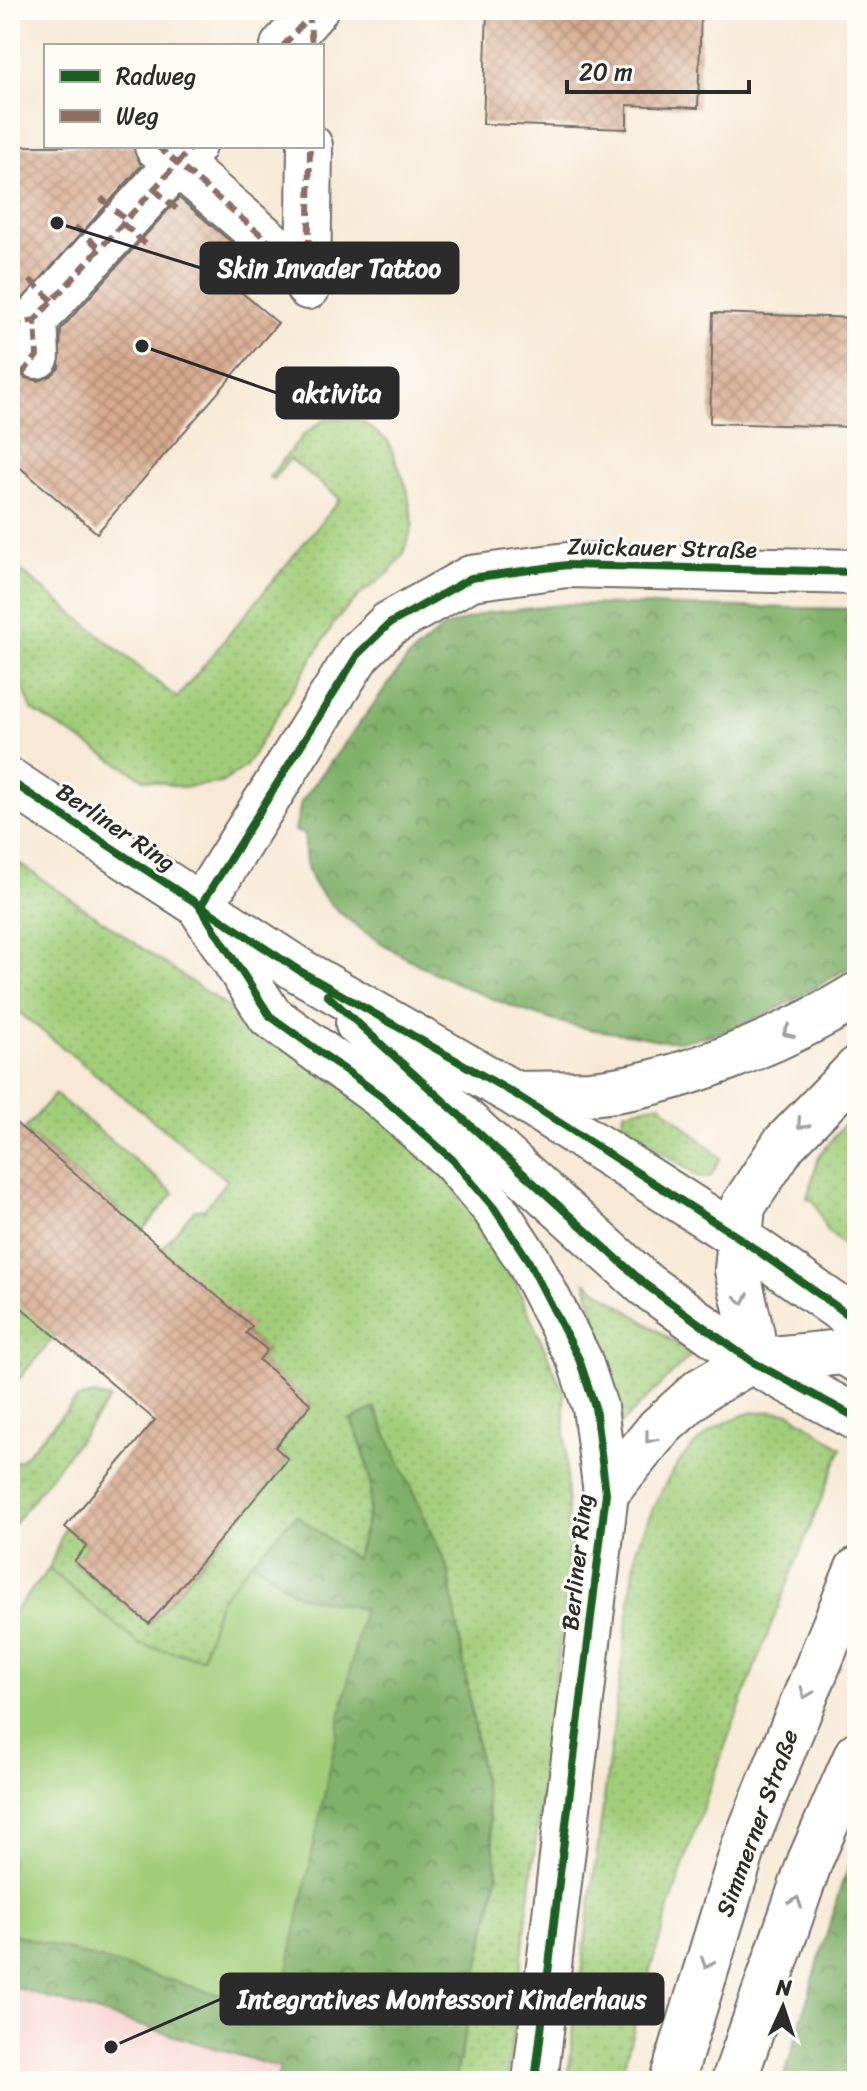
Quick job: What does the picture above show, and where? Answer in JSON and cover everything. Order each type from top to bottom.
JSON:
[{"type":"street","points":[[285,44],[312,20]]},
{"type":"street","points":[[33,316],[139,202],[308,281],[310,148]]},
{"type":"street","name":"Zwickauer Straße","points":[[200,907],[358,654],[389,624],[471,578],[567,565],[857,572]]},
{"type":"street","name":"Berliner Ring","points":[[10,781],[300,971],[515,1094],[738,1237],[857,1321]]},
{"type":"street","name":"Berliner Ring","points":[[200,907],[270,1016],[381,1096],[453,1160],[494,1208],[528,1260],[579,1359],[595,1407],[606,1493],[535,2081]]},
{"type":"street","name":"Berliner Ring","points":[[300,971],[646,1285],[751,1361],[857,1418]]},
{"type":"street","points":[[515,1094],[591,1093],[736,1057],[857,995]]},
{"type":"street","points":[[751,1361],[752,1335],[737,1270],[743,1206],[784,1144],[857,1069]]},
{"type":"street","name":"Berliner Ring","points":[[606,1493],[659,1428],[701,1390],[751,1361],[843,1352],[857,1360]]},
{"type":"street","name":"Simmerner Straße","points":[[672,2081],[744,1846],[857,1570]]},
{"type":"street","points":[[734,2081],[810,1861],[857,1754]]},
{"type":"shaded area","points":[[10,1986],[280,2068],[276,2081],[10,2081]]},
{"type":"green space","points":[[327,418],[360,420],[388,441],[407,488],[413,524],[404,553],[389,573],[362,593],[336,620],[245,767],[221,783],[181,787],[144,779],[32,710],[10,654],[10,562],[177,698],[340,499],[290,459],[273,479],[269,477],[304,434]]},
{"type":"green space","points":[[570,604],[857,609],[857,962],[794,1000],[746,1023],[698,1038],[659,1040],[548,1019],[477,992],[403,956],[370,935],[319,891],[306,864],[305,834],[295,831],[301,802],[408,658],[443,628],[485,613]]},
{"type":"green space","points":[[10,857],[351,1092],[432,1162],[498,1243],[564,1393],[569,1567],[507,2081],[455,2081],[498,1873],[448,1569],[374,1408],[351,1420],[365,1457],[370,1490],[366,1522],[354,1560],[295,1515],[219,1602],[202,1658],[140,1645],[49,1569],[65,1527],[87,1546],[74,1562],[150,1624],[288,1459],[275,1447],[311,1404],[259,1360],[267,1350],[246,1333],[251,1326],[85,1339],[195,1209],[204,1210],[227,1180],[10,1005]]},
{"type":"green space","points":[[55,1094],[174,1193],[10,1390],[10,1298],[79,1257],[119,1210],[24,1130]]},
{"type":"green space","points":[[660,1104],[721,1158],[710,1177],[701,1178],[626,1127],[622,1119],[625,1111]]},
{"type":"green space","points":[[857,1108],[857,1257],[826,1230],[815,1202],[807,1198],[819,1156]]},
{"type":"green space","points":[[586,1282],[692,1354],[622,1423]]},
{"type":"green space","points":[[95,1395],[110,1399],[10,1529],[10,1462],[20,1461],[77,1399]]},
{"type":"green space","points":[[375,1408],[448,1569],[498,1873],[455,2081],[276,2081],[280,2068],[10,1986],[10,1933],[278,2012],[363,1609],[297,1595],[252,1561],[296,1515],[355,1559],[367,1521],[371,1489],[366,1457],[351,1420]]},
{"type":"green space","points":[[789,1412],[842,1448],[749,1682],[692,1840],[620,2081],[567,2081],[637,1547],[664,1485],[689,1450],[724,1424],[746,1414]]},
{"type":"green space","points":[[252,1561],[297,1595],[363,1609],[279,2012],[10,1933],[10,1616],[49,1569],[140,1645],[202,1658],[219,1602]]},
{"type":"green space","points":[[857,1848],[857,2081],[783,2081],[841,1886]]},
{"type":"building","points":[[487,10],[701,10],[698,108],[627,105],[627,129],[483,124]]},
{"type":"building","points":[[10,146],[134,148],[141,166],[12,311],[12,358],[17,370],[25,378],[39,381],[59,368],[61,329],[179,198],[243,252],[222,276],[278,323],[97,533],[10,459]]},
{"type":"building","points":[[713,313],[857,318],[857,427],[710,423]]},
{"type":"building","points":[[10,1118],[252,1326],[246,1333],[267,1350],[259,1360],[311,1404],[275,1447],[288,1459],[149,1624],[74,1561],[87,1546],[65,1527],[155,1420],[10,1298]]},
{"type":"marked path","points":[[285,44],[315,10]]},
{"type":"marked path","points":[[309,11],[312,44]]},
{"type":"marked path","points":[[159,148],[308,275]]},
{"type":"marked path","points":[[10,388],[37,356],[35,320],[191,148]]},
{"type":"marked path","points":[[308,287],[310,148]]},
{"type":"marked path","points":[[154,189],[179,211]]},
{"type":"marked path","points":[[101,198],[126,220]]},
{"type":"marked path","points":[[123,224],[149,247]]},
{"type":"marked path","points":[[75,227],[101,249]]},
{"type":"marked path","points":[[30,280],[53,301]]},
{"type":"marked path","points":[[10,325],[35,320]]},
{"type":"cycle path","points":[[200,907],[358,654],[389,624],[471,578],[567,565],[857,572]]},
{"type":"cycle path","points":[[10,781],[300,971],[515,1094],[738,1237],[857,1321]]},
{"type":"cycle path","points":[[200,907],[270,1016],[381,1096],[453,1160],[494,1208],[528,1260],[579,1359],[595,1407],[606,1493],[535,2081]]},
{"type":"cycle path","points":[[327,995],[646,1285],[751,1361],[857,1418]]},
{"type":"place","name":"Skin Invader Tattoo","points":[[57,223]]},
{"type":"place","name":"aktivita","points":[[142,346]]},
{"type":"place","name":"Integratives Montessori Kinderhaus","points":[[111,2047]]}]
